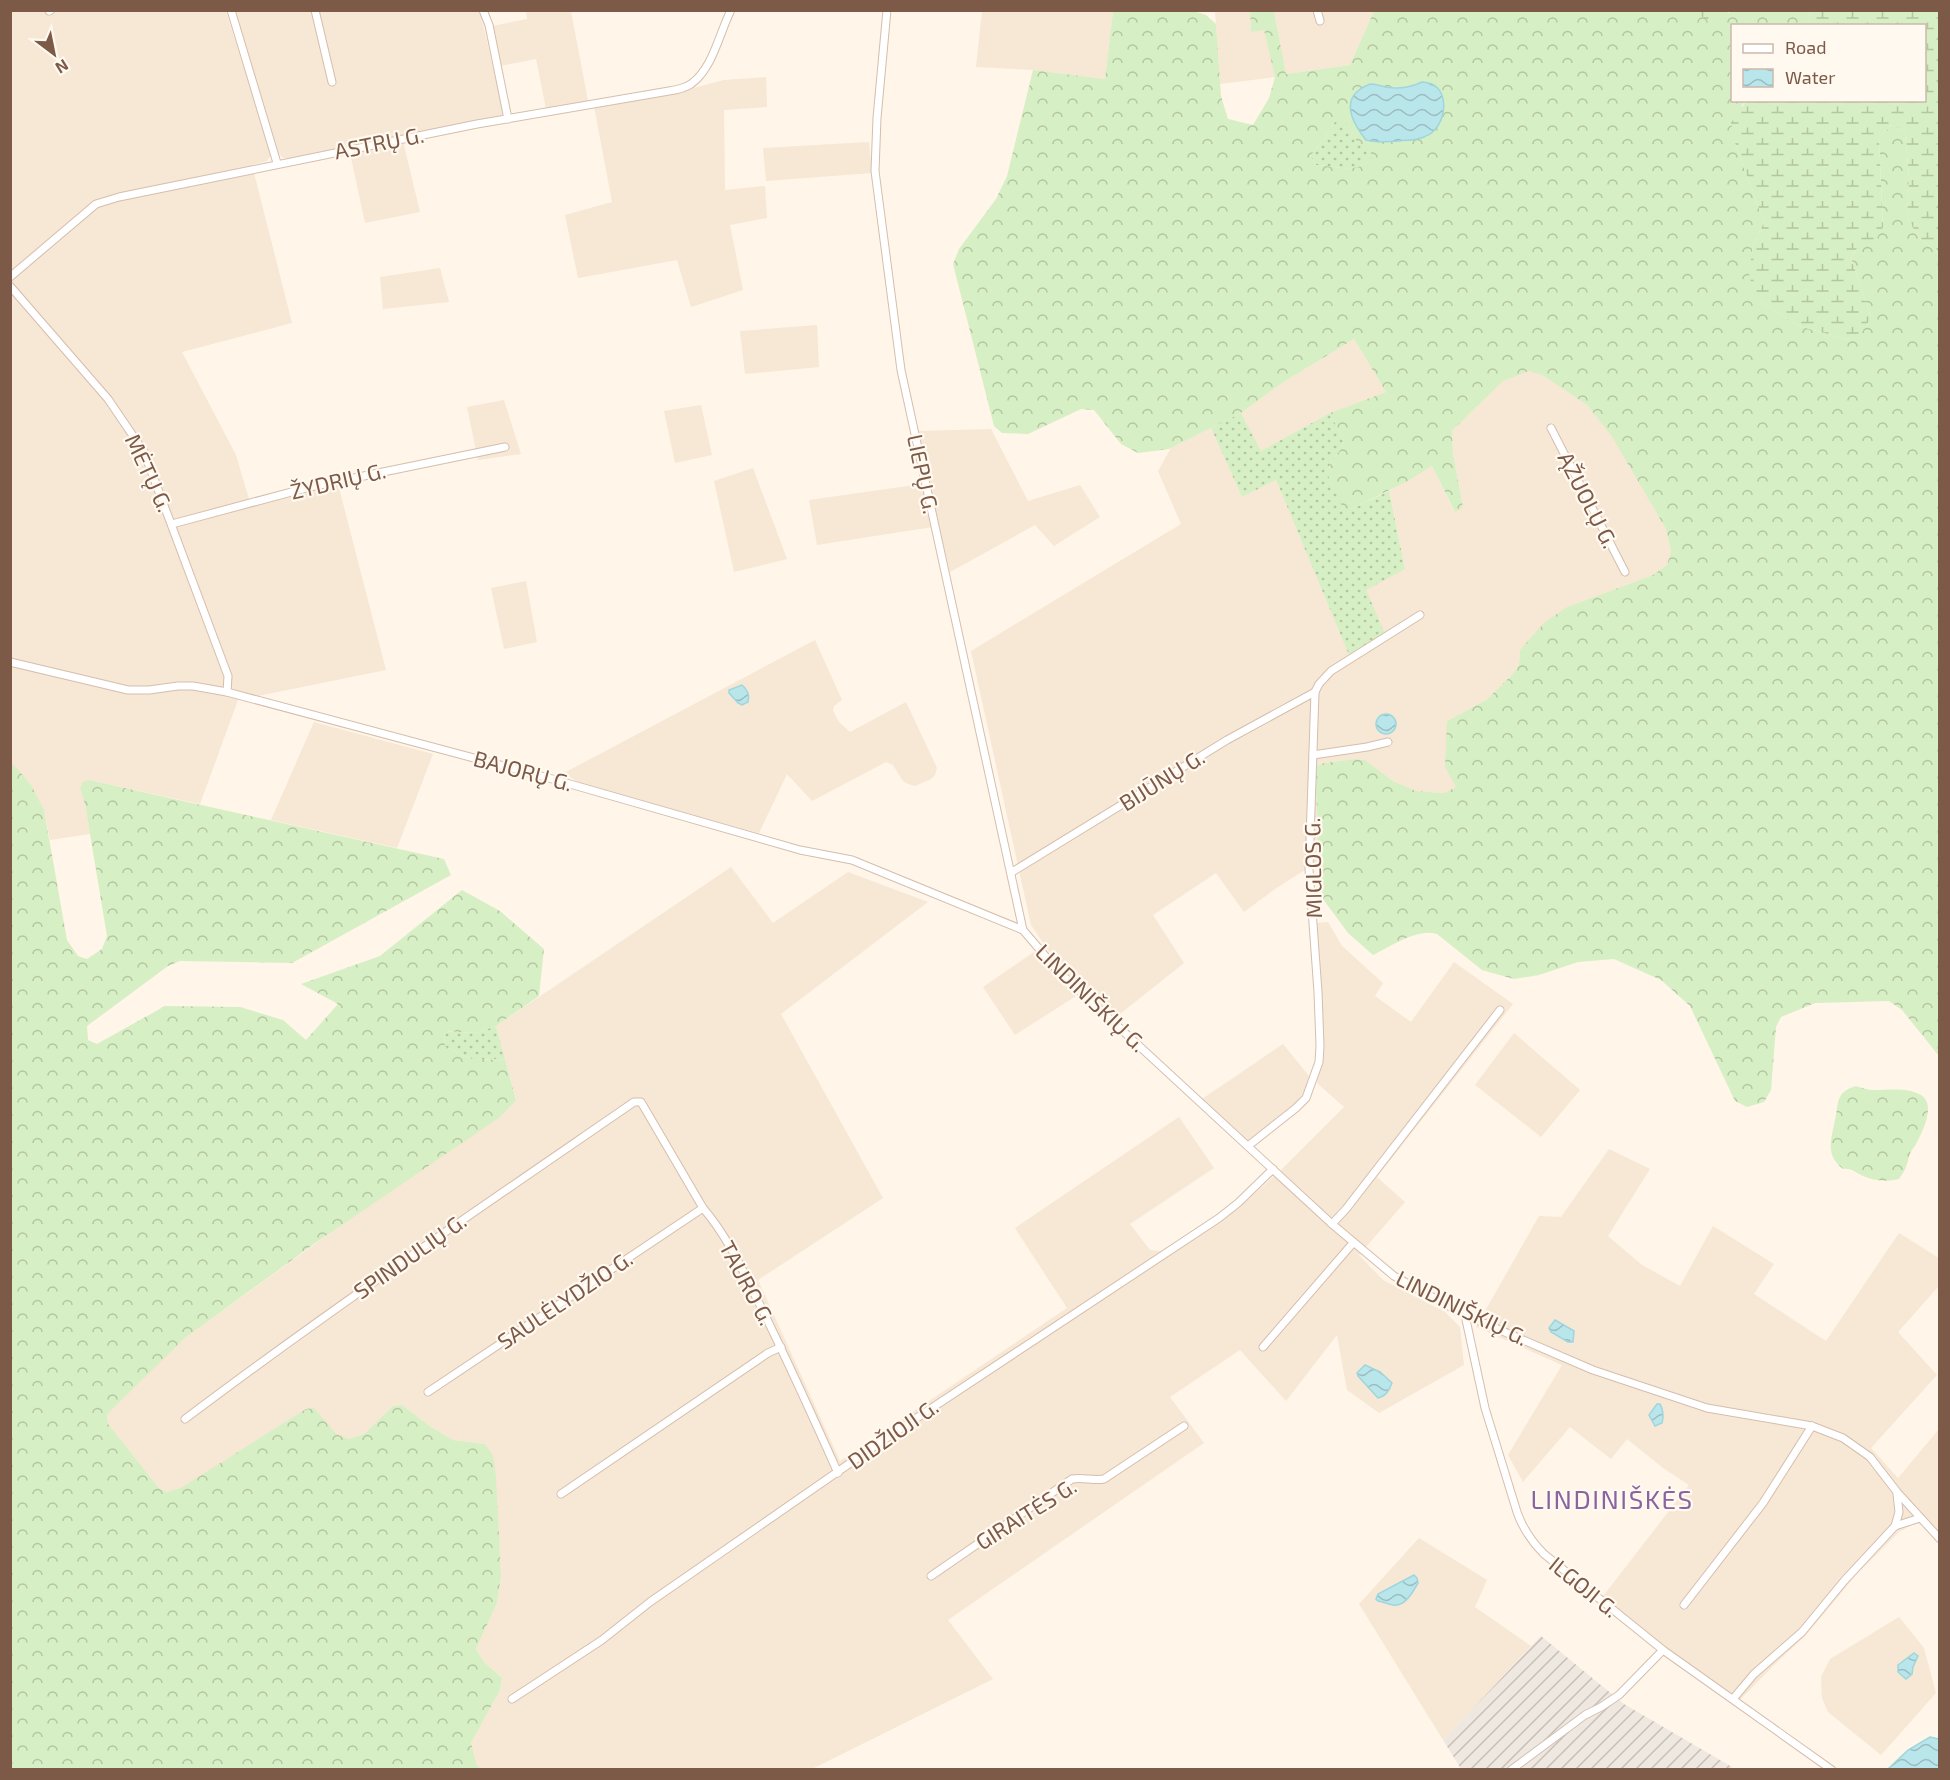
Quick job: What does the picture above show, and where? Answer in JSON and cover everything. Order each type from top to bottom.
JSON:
[{"type":"street","points":[[231,10],[277,163]]},
{"type":"street","points":[[315,10],[332,82]]},
{"type":"street","points":[[483,10],[489,25],[508,119]]},
{"type":"street","name":"ASTRŲ G.","points":[[10,278],[96,204],[146,190],[277,163],[508,119],[669,92],[689,86],[701,75],[731,10]]},
{"type":"street","name":"LIEPŲ G.","points":[[887,10],[877,118],[876,171],[901,370],[1023,930]]},
{"type":"street","points":[[1317,10],[1320,21]]},
{"type":"street","name":"MĖTŲ G.","points":[[10,286],[96,383],[144,452],[228,676],[227,692]]},
{"type":"street","name":"ĄŽUOLŲ G.","points":[[1551,428],[1625,572]]},
{"type":"street","name":"ŽYDRIŲ G.","points":[[172,524],[310,487],[505,447]]},
{"type":"street","points":[[1315,692],[1318,684],[1331,671],[1420,615]]},
{"type":"street","name":"BAJORŲ G.","points":[[10,662],[128,690],[193,686],[227,692],[544,777],[800,850],[852,860],[1023,930]]},
{"type":"street","name":"BIJŪNŲ G.","points":[[1012,872],[1227,740],[1315,692]]},
{"type":"street","name":"MIGLOS G.","points":[[1248,1146],[1306,1098],[1319,1062],[1318,992],[1310,869],[1315,692]]},
{"type":"street","points":[[1313,755],[1388,742]]},
{"type":"street","name":"LINDINIŠKIŲ G.","points":[[1023,930],[1059,972],[1332,1224],[1394,1276],[1464,1315],[1593,1370],[1707,1408],[1812,1426],[1843,1438],[1859,1448],[1881,1468],[1897,1492],[1940,1539]]},
{"type":"street","points":[[1332,1224],[1500,1010]]},
{"type":"street","name":"SPINDULIŲ G.","points":[[185,1419],[419,1249],[634,1102],[641,1102]]},
{"type":"street","name":"TAURO G.","points":[[641,1102],[703,1208],[713,1220],[740,1265],[781,1347],[838,1473]]},
{"type":"street","name":"DIDŽIOJI G.","points":[[512,1699],[602,1640],[650,1602],[1021,1347],[1219,1218],[1273,1169]]},
{"type":"street","name":"SAULĖLYDŽIO G.","points":[[428,1392],[703,1208]]},
{"type":"street","points":[[1263,1347],[1353,1243]]},
{"type":"street","name":"ILGOJI G.","points":[[1464,1315],[1485,1408],[1517,1512],[1526,1533],[1544,1554],[1663,1650],[1832,1770]]},
{"type":"street","points":[[561,1494],[768,1353],[781,1347]]},
{"type":"street","name":"GIRAITĖS G.","points":[[931,1576],[1072,1479],[1082,1478],[1096,1481],[1104,1479],[1184,1426]]},
{"type":"street","points":[[1683,1605],[1763,1503],[1812,1426]]},
{"type":"street","points":[[1733,1699],[1754,1674],[1802,1632],[1844,1581],[1895,1526],[1899,1512],[1897,1492]]},
{"type":"street","points":[[1895,1526],[1920,1518]]},
{"type":"street","points":[[1511,1770],[1585,1715],[1618,1695],[1663,1650]]},
{"type":"shaded area","points":[[10,11],[226,11],[271,155],[267,161],[252,165],[292,323],[182,352],[236,455],[251,506],[338,484],[386,670],[238,700],[200,804],[89,780],[80,789],[90,834],[50,840],[44,810],[16,767],[10,764]]},
{"type":"shaded area","points":[[235,11],[480,11],[503,111],[502,115],[498,118],[287,159],[278,153]]},
{"type":"shaded area","points":[[526,11],[571,11],[588,101],[546,109],[536,59],[500,66],[492,26],[527,19]]},
{"type":"shaded area","points":[[982,11],[1113,11],[1105,79],[1033,70],[976,67]]},
{"type":"shaded area","points":[[1215,11],[1250,11],[1251,32],[1264,29],[1275,77],[1220,84]]},
{"type":"shaded area","points":[[1274,11],[1374,11],[1350,65],[1286,74]]},
{"type":"shaded area","points":[[766,77],[767,107],[724,110],[725,190],[765,186],[767,218],[730,225],[743,290],[691,307],[677,260],[578,278],[565,215],[612,202],[594,106],[686,90],[724,80]]},
{"type":"shaded area","points":[[403,141],[420,212],[365,223],[350,153]]},
{"type":"shaded area","points":[[869,142],[872,173],[766,181],[763,148]]},
{"type":"shaded area","points":[[440,268],[449,302],[383,309],[380,277]]},
{"type":"shaded area","points":[[817,325],[819,367],[745,374],[740,331]]},
{"type":"shaded area","points":[[1354,339],[1386,392],[1330,413],[1261,451],[1241,413],[1282,383]]},
{"type":"shaded area","points":[[1529,370],[1542,375],[1587,405],[1611,434],[1666,529],[1671,551],[1667,565],[1653,575],[1567,607],[1520,650],[1519,665],[1486,700],[1447,721],[1457,787],[1444,793],[1416,791],[1393,781],[1365,760],[1324,763],[1315,767],[1319,861],[1244,912],[1216,873],[1153,915],[1184,963],[1115,1018],[1054,959],[1031,925],[971,651],[1181,524],[1158,471],[1171,448],[1211,428],[1242,497],[1276,480],[1349,655],[1365,589],[1405,569],[1389,491],[1432,466],[1454,511],[1463,507],[1453,454],[1452,431],[1503,381]]},
{"type":"shaded area","points":[[504,400],[521,454],[478,460],[467,407]]},
{"type":"shaded area","points":[[701,405],[712,455],[675,463],[664,411]]},
{"type":"shaded area","points":[[991,429],[1028,501],[1080,485],[1100,517],[1054,546],[1035,525],[950,572],[939,526],[817,545],[809,500],[929,483],[919,431]]},
{"type":"shaded area","points":[[753,468],[787,559],[734,572],[714,481]]},
{"type":"shaded area","points":[[526,581],[537,642],[504,649],[491,588]]},
{"type":"shaded area","points":[[815,640],[842,700],[834,706],[833,711],[839,722],[850,732],[906,702],[937,768],[931,779],[915,786],[908,784],[903,781],[893,765],[886,762],[812,801],[787,774],[759,833],[581,784],[564,773]]},
{"type":"shaded area","points":[[314,722],[433,754],[397,848],[271,820]]},
{"type":"shaded area","points":[[731,867],[773,923],[848,872],[928,902],[781,1014],[883,1198],[758,1280],[840,1461],[1067,1308],[1015,1228],[1179,1117],[1214,1168],[1130,1224],[1150,1250],[1172,1252],[1235,1211],[1281,1170],[1344,1107],[1317,1083],[1323,1027],[1316,923],[1328,922],[1342,946],[1383,983],[1375,996],[1411,1022],[1454,962],[1513,1004],[1377,1177],[1405,1202],[1359,1255],[1383,1280],[1445,1312],[1460,1327],[1464,1365],[1379,1413],[1347,1390],[1337,1335],[1286,1401],[1240,1350],[1170,1397],[1204,1443],[948,1620],[993,1679],[812,1769],[480,1769],[471,1743],[500,1690],[502,1678],[484,1662],[476,1649],[497,1603],[501,1576],[498,1529],[485,1444],[453,1440],[402,1405],[393,1406],[364,1434],[349,1439],[337,1435],[305,1410],[181,1489],[165,1492],[159,1488],[108,1424],[107,1413],[185,1338],[516,1099],[496,1026]]},
{"type":"shaded area","points":[[1034,952],[1076,996],[1015,1035],[983,987]]},
{"type":"shaded area","points":[[1514,1033],[1580,1090],[1541,1137],[1475,1085]]},
{"type":"shaded area","points":[[1283,1044],[1309,1076],[1305,1090],[1295,1105],[1248,1142],[1202,1099]]},
{"type":"shaded area","points":[[1609,1149],[1650,1169],[1608,1236],[1642,1265],[1680,1286],[1713,1226],[1774,1264],[1754,1294],[1826,1341],[1899,1233],[1939,1258],[1939,1286],[1898,1332],[1937,1375],[1871,1448],[1898,1478],[1939,1429],[1939,1544],[1922,1525],[1916,1523],[1899,1532],[1857,1574],[1806,1635],[1734,1706],[1597,1604],[1689,1485],[1663,1468],[1627,1439],[1611,1459],[1570,1427],[1523,1482],[1508,1455],[1562,1365],[1476,1327],[1539,1216],[1561,1217]]},
{"type":"shaded area","points":[[1419,1538],[1487,1580],[1475,1607],[1531,1646],[1443,1740],[1359,1604]]},
{"type":"shaded area","points":[[1899,1617],[1924,1648],[1936,1693],[1881,1755],[1828,1712],[1822,1698],[1821,1677],[1830,1659]]},
{"type":"shaded area","points":[[1541,1636],[1624,1704],[1732,1767],[1731,1770],[1461,1769],[1443,1740]]},
{"type":"green space","points":[[1191,10],[1206,15],[1216,24],[1221,96],[1228,119],[1253,125],[1269,98],[1275,77],[1264,30],[1251,32],[1250,11],[1274,11],[1286,74],[1350,65],[1374,11],[1696,10],[1698,14],[1729,13],[1730,11],[1810,11],[1808,24],[1731,24],[1731,102],[1745,102],[1742,105],[1735,143],[1764,222],[1752,250],[1761,302],[1799,326],[1849,340],[1871,317],[1851,258],[1857,248],[1883,227],[1879,138],[1891,125],[1905,131],[1909,177],[1907,218],[1920,239],[1939,253],[1939,1056],[1902,1010],[1889,1001],[1815,1003],[1781,1017],[1776,1027],[1771,1090],[1764,1102],[1747,1107],[1735,1101],[1690,1006],[1661,980],[1614,959],[1578,962],[1539,975],[1514,979],[1482,970],[1437,934],[1421,933],[1373,955],[1348,933],[1323,899],[1320,883],[1315,767],[1324,763],[1365,760],[1393,781],[1416,791],[1444,793],[1456,787],[1445,767],[1447,721],[1486,700],[1512,675],[1519,665],[1520,650],[1544,623],[1567,607],[1653,575],[1667,565],[1671,551],[1666,529],[1611,435],[1587,405],[1542,375],[1529,371],[1503,381],[1452,431],[1453,454],[1463,507],[1455,512],[1432,466],[1406,482],[1351,509],[1342,506],[1326,471],[1344,441],[1330,413],[1386,392],[1354,339],[1282,383],[1241,413],[1169,449],[1138,453],[1121,444],[1094,410],[1081,409],[1028,434],[1002,433],[994,426],[953,264],[959,249],[996,199],[1007,176],[1033,70],[1105,79],[1113,11]],"holes":[[[1428,82],[1436,87],[1366,140],[1350,111],[1387,87],[1412,87]],[[1336,120],[1344,120],[1358,143],[1371,153],[1371,158],[1352,168],[1316,165],[1310,156]]]},
{"type":"green space","points":[[1696,10],[1730,11],[1712,23],[1698,14]]},
{"type":"green space","points":[[1810,11],[1939,11],[1939,253],[1920,239],[1907,218],[1909,177],[1905,131],[1891,125],[1879,138],[1883,227],[1873,245],[1857,248],[1851,258],[1871,317],[1862,332],[1849,340],[1799,326],[1761,302],[1749,277],[1752,250],[1764,222],[1735,143],[1731,123],[1745,102],[1926,102],[1926,24],[1808,24]]},
{"type":"green space","points":[[1343,119],[1371,153],[1371,158],[1352,168],[1316,165],[1310,156],[1336,120]]},
{"type":"green space","points":[[1241,413],[1261,451],[1330,413],[1344,441],[1326,471],[1351,509],[1389,491],[1405,569],[1366,590],[1385,634],[1349,655],[1276,480],[1242,497],[1211,428]]},
{"type":"green space","points":[[11,764],[31,785],[44,810],[67,940],[78,956],[87,959],[102,949],[107,936],[85,804],[80,789],[83,782],[89,780],[444,859],[451,875],[292,963],[180,961],[168,966],[87,1026],[88,1040],[97,1044],[165,1006],[240,1007],[283,1020],[306,1040],[338,1004],[301,984],[380,956],[462,890],[500,911],[544,949],[539,996],[496,1026],[475,1033],[444,1031],[445,1047],[474,1060],[505,1059],[516,1100],[500,1117],[314,1244],[185,1338],[107,1414],[108,1424],[159,1488],[166,1492],[181,1488],[306,1409],[314,1408],[336,1434],[349,1439],[364,1434],[393,1406],[402,1405],[453,1440],[485,1444],[493,1456],[496,1477],[501,1576],[497,1603],[476,1649],[484,1662],[502,1678],[500,1690],[471,1743],[480,1769],[11,1769]]},
{"type":"green space","points":[[496,1026],[505,1059],[474,1060],[445,1047],[444,1031],[475,1033]]},
{"type":"green space","points":[[1856,1086],[1872,1090],[1916,1092],[1925,1099],[1928,1105],[1925,1125],[1899,1179],[1885,1181],[1870,1179],[1851,1170],[1843,1169],[1834,1158],[1831,1141],[1839,1099],[1844,1091]]},
{"type":"water","points":[[1422,82],[1438,88],[1442,95],[1443,112],[1436,128],[1430,134],[1415,139],[1382,142],[1366,140],[1354,122],[1350,108],[1359,90],[1371,84],[1399,88]]},
{"type":"water","points":[[742,685],[749,697],[748,702],[742,705],[729,693],[729,690]]},
{"type":"water","points":[[1386,714],[1393,717],[1396,724],[1393,731],[1386,734],[1379,731],[1376,724],[1379,717]]},
{"type":"water","points":[[1555,1320],[1574,1331],[1573,1342],[1568,1342],[1551,1332],[1549,1328]]},
{"type":"water","points":[[1365,1365],[1380,1372],[1392,1383],[1383,1396],[1378,1398],[1358,1376],[1357,1373]]},
{"type":"water","points":[[1657,1404],[1661,1406],[1663,1418],[1662,1423],[1655,1426],[1649,1415]]},
{"type":"water","points":[[1414,1575],[1418,1583],[1414,1591],[1401,1604],[1393,1605],[1376,1599],[1378,1594]]},
{"type":"water","points":[[1914,1653],[1918,1656],[1912,1674],[1906,1679],[1898,1672],[1898,1665]]},
{"type":"water","points":[[1930,1737],[1939,1739],[1939,1769],[1888,1769],[1908,1750]]},
{"type":"district","name":"LINDINIŠKĖS","points":[[1612,1500]]}]
